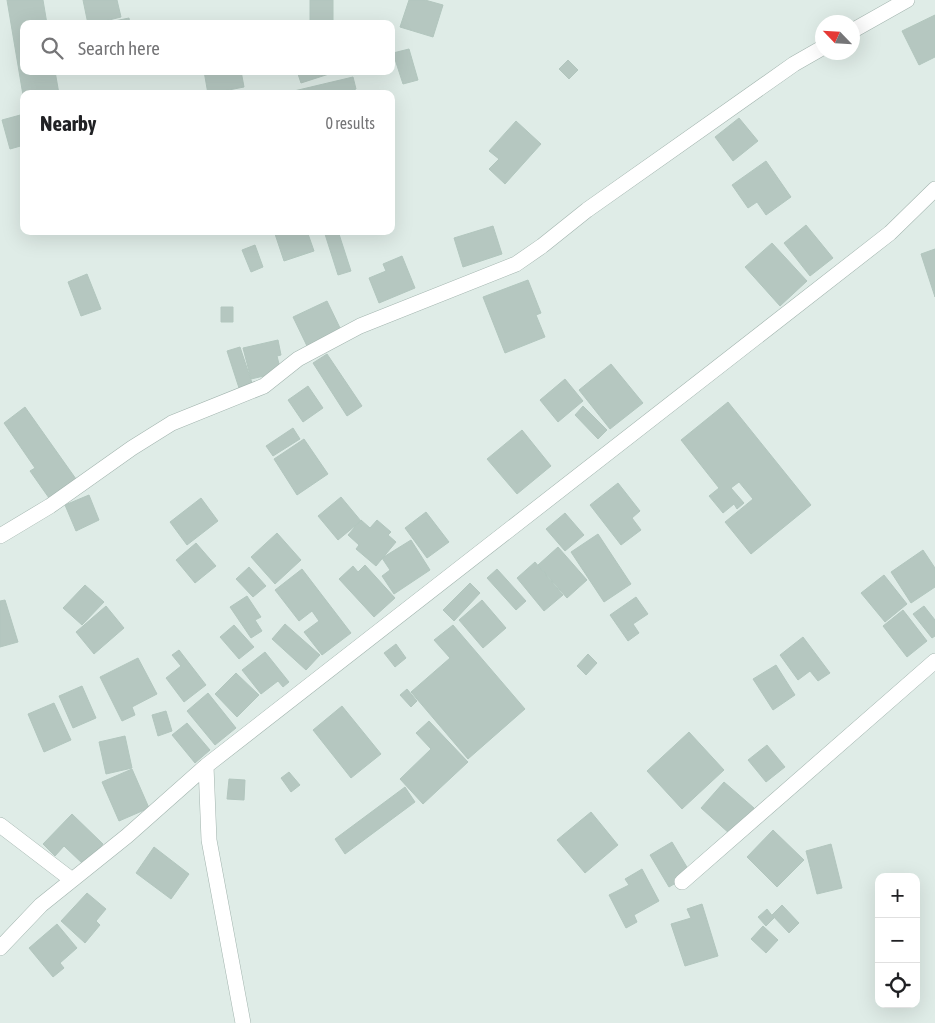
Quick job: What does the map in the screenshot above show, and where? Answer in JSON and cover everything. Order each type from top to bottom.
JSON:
[{"type":"street","points":[[860,26],[907,0]]},
{"type":"street","points":[[0,536],[50,506],[132,448],[172,423],[264,386],[298,359],[360,326],[516,264],[587,210],[794,64],[815,52]]},
{"type":"street","points":[[0,948],[41,905],[127,836],[206,766],[890,233],[935,189]]},
{"type":"street","points":[[682,882],[935,661]]},
{"type":"street","points":[[206,766],[209,840],[243,1023]]},
{"type":"street","points":[[0,825],[72,880]]},
{"type":"building","points":[[7,0],[43,0],[46,20],[20,20],[20,75],[56,75],[58,90],[22,90]]},
{"type":"building","points":[[83,0],[117,0],[121,17],[109,20],[87,20]]},
{"type":"building","points":[[310,0],[333,0],[333,20],[310,20]]},
{"type":"building","points":[[409,0],[425,0],[443,5],[433,37],[400,27]]},
{"type":"building","points":[[935,15],[935,57],[919,65],[902,31]]},
{"type":"building","points":[[409,49],[418,80],[403,84],[395,59],[395,52]]},
{"type":"building","points":[[568,60],[578,70],[569,79],[559,69]]},
{"type":"building","points":[[205,75],[242,75],[244,87],[229,90],[207,90]]},
{"type":"building","points":[[298,75],[326,75],[301,83]]},
{"type":"building","points":[[353,77],[356,89],[353,90],[298,90]]},
{"type":"building","points":[[20,115],[20,146],[10,149],[2,120]]},
{"type":"building","points":[[739,118],[758,141],[733,161],[715,137]]},
{"type":"building","points":[[516,121],[541,144],[505,184],[489,169],[499,159],[489,151]]},
{"type":"building","points":[[766,161],[791,197],[766,215],[757,202],[748,208],[732,185]]},
{"type":"building","points":[[806,225],[833,258],[810,276],[784,243]]},
{"type":"building","points":[[493,226],[502,254],[463,267],[454,238]]},
{"type":"building","points":[[275,235],[308,235],[314,251],[284,261]]},
{"type":"building","points":[[325,235],[339,235],[351,271],[338,275]]},
{"type":"building","points":[[772,243],[807,281],[780,306],[745,267]]},
{"type":"building","points":[[255,245],[263,267],[251,272],[242,250]]},
{"type":"building","points":[[935,249],[935,297],[921,254]]},
{"type":"building","points":[[402,256],[415,288],[379,303],[369,278],[386,271],[383,264]]},
{"type":"building","points":[[87,274],[101,309],[81,316],[68,282]]},
{"type":"building","points":[[528,280],[541,313],[536,315],[545,337],[505,353],[483,297]]},
{"type":"building","points":[[327,301],[341,330],[307,346],[293,317]]},
{"type":"building","points":[[221,307],[233,307],[233,322],[221,322]]},
{"type":"building","points":[[278,340],[281,355],[277,356],[281,372],[251,379],[243,348]]},
{"type":"building","points":[[240,347],[252,383],[239,388],[227,351]]},
{"type":"building","points":[[327,354],[362,406],[347,416],[313,363]]},
{"type":"building","points":[[611,364],[643,403],[610,429],[579,390]]},
{"type":"building","points":[[565,379],[583,401],[558,422],[540,400]]},
{"type":"building","points":[[308,386],[323,408],[303,422],[288,400]]},
{"type":"building","points":[[728,402],[811,505],[751,554],[725,522],[753,499],[739,482],[731,488],[744,503],[737,509],[734,504],[723,513],[709,496],[719,488],[681,440]]},
{"type":"building","points":[[583,406],[607,430],[598,439],[575,415]]},
{"type":"building","points":[[25,407],[76,479],[49,498],[30,471],[35,468],[4,423]]},
{"type":"building","points":[[293,428],[300,439],[273,456],[266,446]]},
{"type":"building","points":[[522,430],[551,466],[517,494],[487,459]]},
{"type":"building","points":[[304,439],[328,474],[297,495],[274,459]]},
{"type":"building","points":[[618,483],[640,511],[632,518],[641,530],[621,545],[590,505]]},
{"type":"building","points":[[89,495],[99,520],[76,531],[65,505]]},
{"type":"building","points":[[341,497],[361,521],[338,540],[318,516]]},
{"type":"building","points":[[201,498],[218,521],[187,545],[170,522]]},
{"type":"building","points":[[426,512],[449,542],[427,558],[405,528]]},
{"type":"building","points":[[565,513],[584,535],[565,551],[546,529]]},
{"type":"building","points":[[361,520],[370,528],[377,520],[391,532],[388,535],[396,542],[376,566],[356,549],[359,545],[348,535]]},
{"type":"building","points":[[277,533],[301,560],[275,584],[251,557]]},
{"type":"building","points":[[598,534],[631,584],[604,602],[571,552]]},
{"type":"building","points":[[411,540],[430,570],[394,594],[382,576],[390,570],[382,558]]},
{"type":"building","points":[[196,543],[216,566],[195,583],[176,560]]},
{"type":"building","points":[[558,547],[587,580],[567,598],[538,565]]},
{"type":"building","points":[[923,550],[935,568],[935,587],[911,603],[891,572]]},
{"type":"building","points":[[535,562],[563,595],[544,611],[517,578]]},
{"type":"building","points":[[365,565],[395,598],[374,617],[339,579],[353,566],[358,572]]},
{"type":"building","points":[[249,567],[266,586],[253,597],[236,579]]},
{"type":"building","points":[[302,569],[351,633],[322,655],[304,632],[319,621],[312,611],[299,621],[275,590]]},
{"type":"building","points":[[497,569],[526,601],[516,610],[487,578]]},
{"type":"building","points":[[884,575],[907,604],[885,622],[861,593]]},
{"type":"building","points":[[470,583],[480,593],[454,621],[443,610]]},
{"type":"building","points":[[85,585],[104,602],[82,625],[63,608]]},
{"type":"building","points":[[247,596],[261,617],[255,620],[262,631],[251,638],[230,607]]},
{"type":"building","points":[[636,597],[648,614],[633,624],[639,633],[628,641],[610,615]]},
{"type":"building","points":[[5,600],[18,642],[0,647],[0,601]]},
{"type":"building","points":[[482,600],[506,628],[483,648],[459,620]]},
{"type":"building","points":[[106,606],[124,628],[94,654],[76,632]]},
{"type":"building","points":[[924,606],[935,620],[935,636],[932,638],[913,614]]},
{"type":"building","points":[[903,610],[927,641],[907,657],[883,626]]},
{"type":"building","points":[[285,624],[320,655],[306,670],[272,639]]},
{"type":"building","points":[[234,625],[254,647],[239,659],[220,637]]},
{"type":"building","points":[[453,625],[525,709],[468,759],[411,692],[450,658],[434,640]]},
{"type":"building","points":[[803,637],[830,673],[818,681],[810,671],[798,680],[780,655]]},
{"type":"building","points":[[396,644],[406,658],[395,667],[384,653]]},
{"type":"building","points":[[179,650],[206,685],[184,702],[166,678],[181,666],[172,655]]},
{"type":"building","points":[[265,652],[289,682],[283,687],[278,681],[261,694],[242,670]]},
{"type":"building","points":[[588,654],[597,663],[586,675],[577,666]]},
{"type":"building","points":[[138,658],[157,694],[132,707],[135,715],[122,721],[100,677]]},
{"type":"building","points":[[776,665],[795,695],[773,710],[753,679]]},
{"type":"building","points":[[236,673],[259,695],[237,717],[215,694]]},
{"type":"building","points":[[82,686],[96,718],[73,728],[59,696]]},
{"type":"building","points":[[407,689],[417,701],[411,707],[400,695]]},
{"type":"building","points":[[208,693],[236,728],[215,745],[187,711]]},
{"type":"building","points":[[54,703],[71,740],[44,752],[28,714]]},
{"type":"building","points":[[342,706],[381,754],[351,778],[313,730]]},
{"type":"building","points":[[166,711],[172,731],[158,736],[152,715]]},
{"type":"building","points":[[429,721],[468,762],[423,804],[400,779],[431,749],[416,733]]},
{"type":"building","points":[[187,723],[210,750],[195,763],[172,735]]},
{"type":"building","points":[[689,732],[724,770],[682,809],[647,771]]},
{"type":"building","points":[[125,736],[132,768],[106,774],[99,742]]},
{"type":"building","points":[[767,745],[785,767],[766,782],[748,760]]},
{"type":"building","points":[[132,769],[149,808],[119,821],[102,782]]},
{"type":"building","points":[[289,772],[300,785],[291,792],[281,778]]},
{"type":"building","points":[[229,779],[245,780],[244,800],[227,799]]},
{"type":"building","points":[[724,782],[754,808],[730,834],[701,808]]},
{"type":"building","points":[[405,787],[415,802],[345,854],[335,839]]},
{"type":"building","points":[[591,812],[618,845],[585,873],[557,840]]},
{"type":"building","points":[[72,814],[103,844],[83,864],[64,846],[55,856],[43,844]]},
{"type":"building","points":[[773,830],[804,860],[777,887],[747,857]]},
{"type":"building","points":[[672,842],[691,874],[669,887],[650,855]]},
{"type":"building","points":[[831,844],[842,888],[817,894],[806,851]]},
{"type":"building","points":[[154,847],[189,874],[171,899],[136,873]]},
{"type":"building","points":[[642,869],[659,901],[634,915],[637,922],[626,928],[609,895],[629,885],[625,879]]},
{"type":"building","points":[[87,893],[106,909],[96,921],[100,925],[85,943],[61,921]]},
{"type":"building","points":[[702,904],[718,956],[685,966],[671,924],[691,918],[687,909]]},
{"type":"building","points":[[782,905],[799,923],[789,933],[772,915]]},
{"type":"building","points":[[767,909],[774,918],[766,926],[758,917]]},
{"type":"building","points":[[57,924],[77,948],[60,963],[64,968],[53,977],[29,948]]},
{"type":"building","points":[[763,926],[778,940],[766,953],[751,939]]}]
